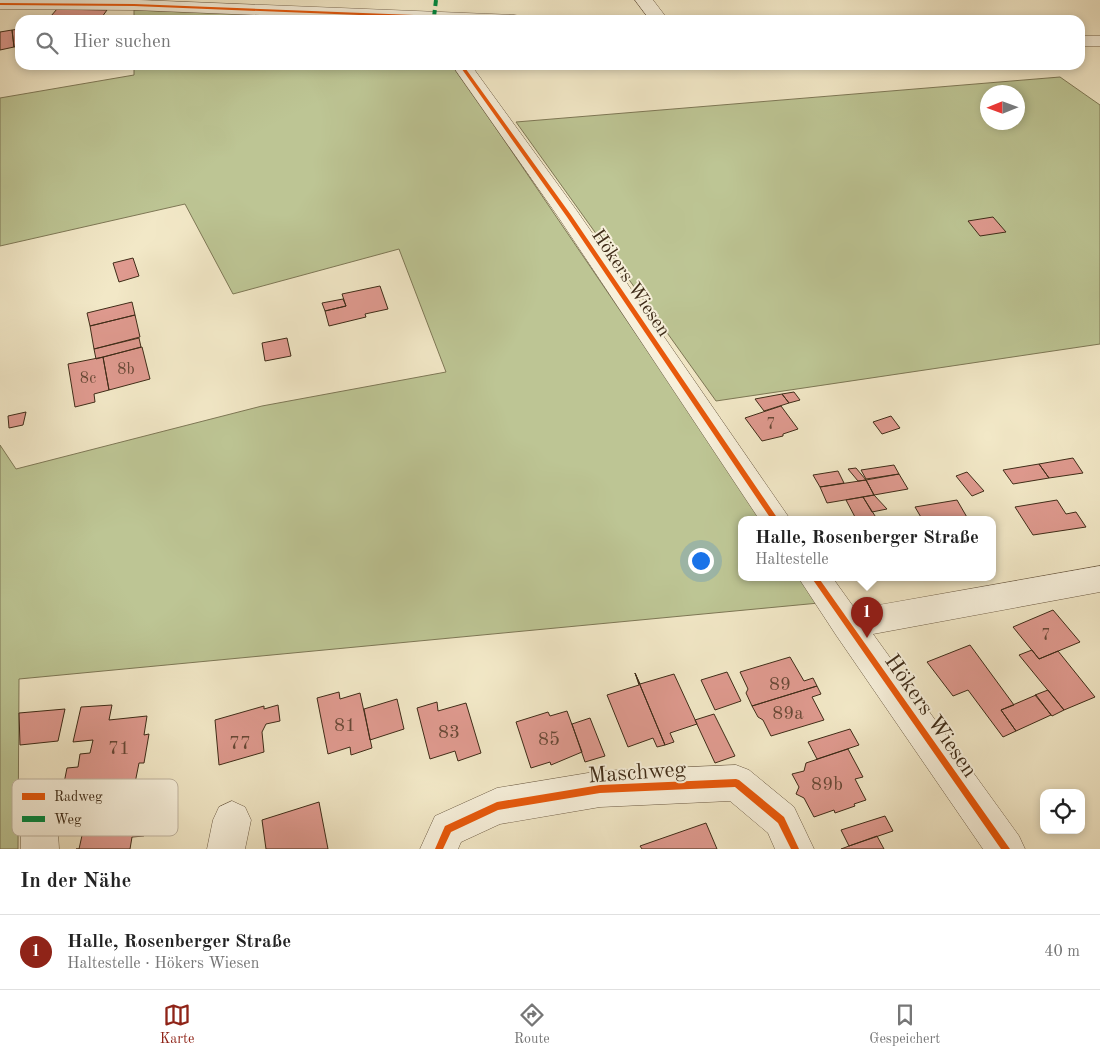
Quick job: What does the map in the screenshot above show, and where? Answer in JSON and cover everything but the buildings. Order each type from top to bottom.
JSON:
[{"type":"street","points":[[644,0],[653,15]]},
{"type":"street","points":[[0,4],[136,3],[360,15]]},
{"type":"street","points":[[1085,40],[1100,41]]},
{"type":"street","name":"Hökers Wiesen","points":[[465,70],[569,216],[773,516]]},
{"type":"street","points":[[846,625],[1100,579]]},
{"type":"street","name":"Hökers Wiesen","points":[[817,581],[1006,849]]},
{"type":"street","name":"Maschweg","points":[[439,849],[448,830],[497,806],[600,789],[736,783],[781,820],[795,849]]},
{"type":"street","points":[[39,836],[40,849]]},
{"type":"green space","points":[[134,10],[267,15],[134,15]]},
{"type":"green space","points":[[134,70],[456,70],[760,516],[738,516],[738,581],[804,581],[819,603],[19,679],[18,779],[12,779],[12,836],[18,836],[18,849],[0,849],[0,445],[16,469],[262,406],[446,372],[399,249],[233,294],[185,204],[0,246],[0,98],[134,75]]},
{"type":"green space","points":[[1060,77],[1100,105],[1100,344],[716,401],[516,122]]},
{"type":"marked path","points":[[434,15],[436,0]]},
{"type":"cycle path","points":[[0,4],[134,5],[387,15]]},
{"type":"cycle path","points":[[465,70],[569,216],[773,516]]},
{"type":"cycle path","points":[[817,581],[1006,849]]},
{"type":"cycle path","points":[[439,849],[448,829],[497,806],[600,789],[736,783],[781,820],[795,849]]},
{"type":"place","name":"Halle, Rosenberger Straße","points":[[867,638]]}]
